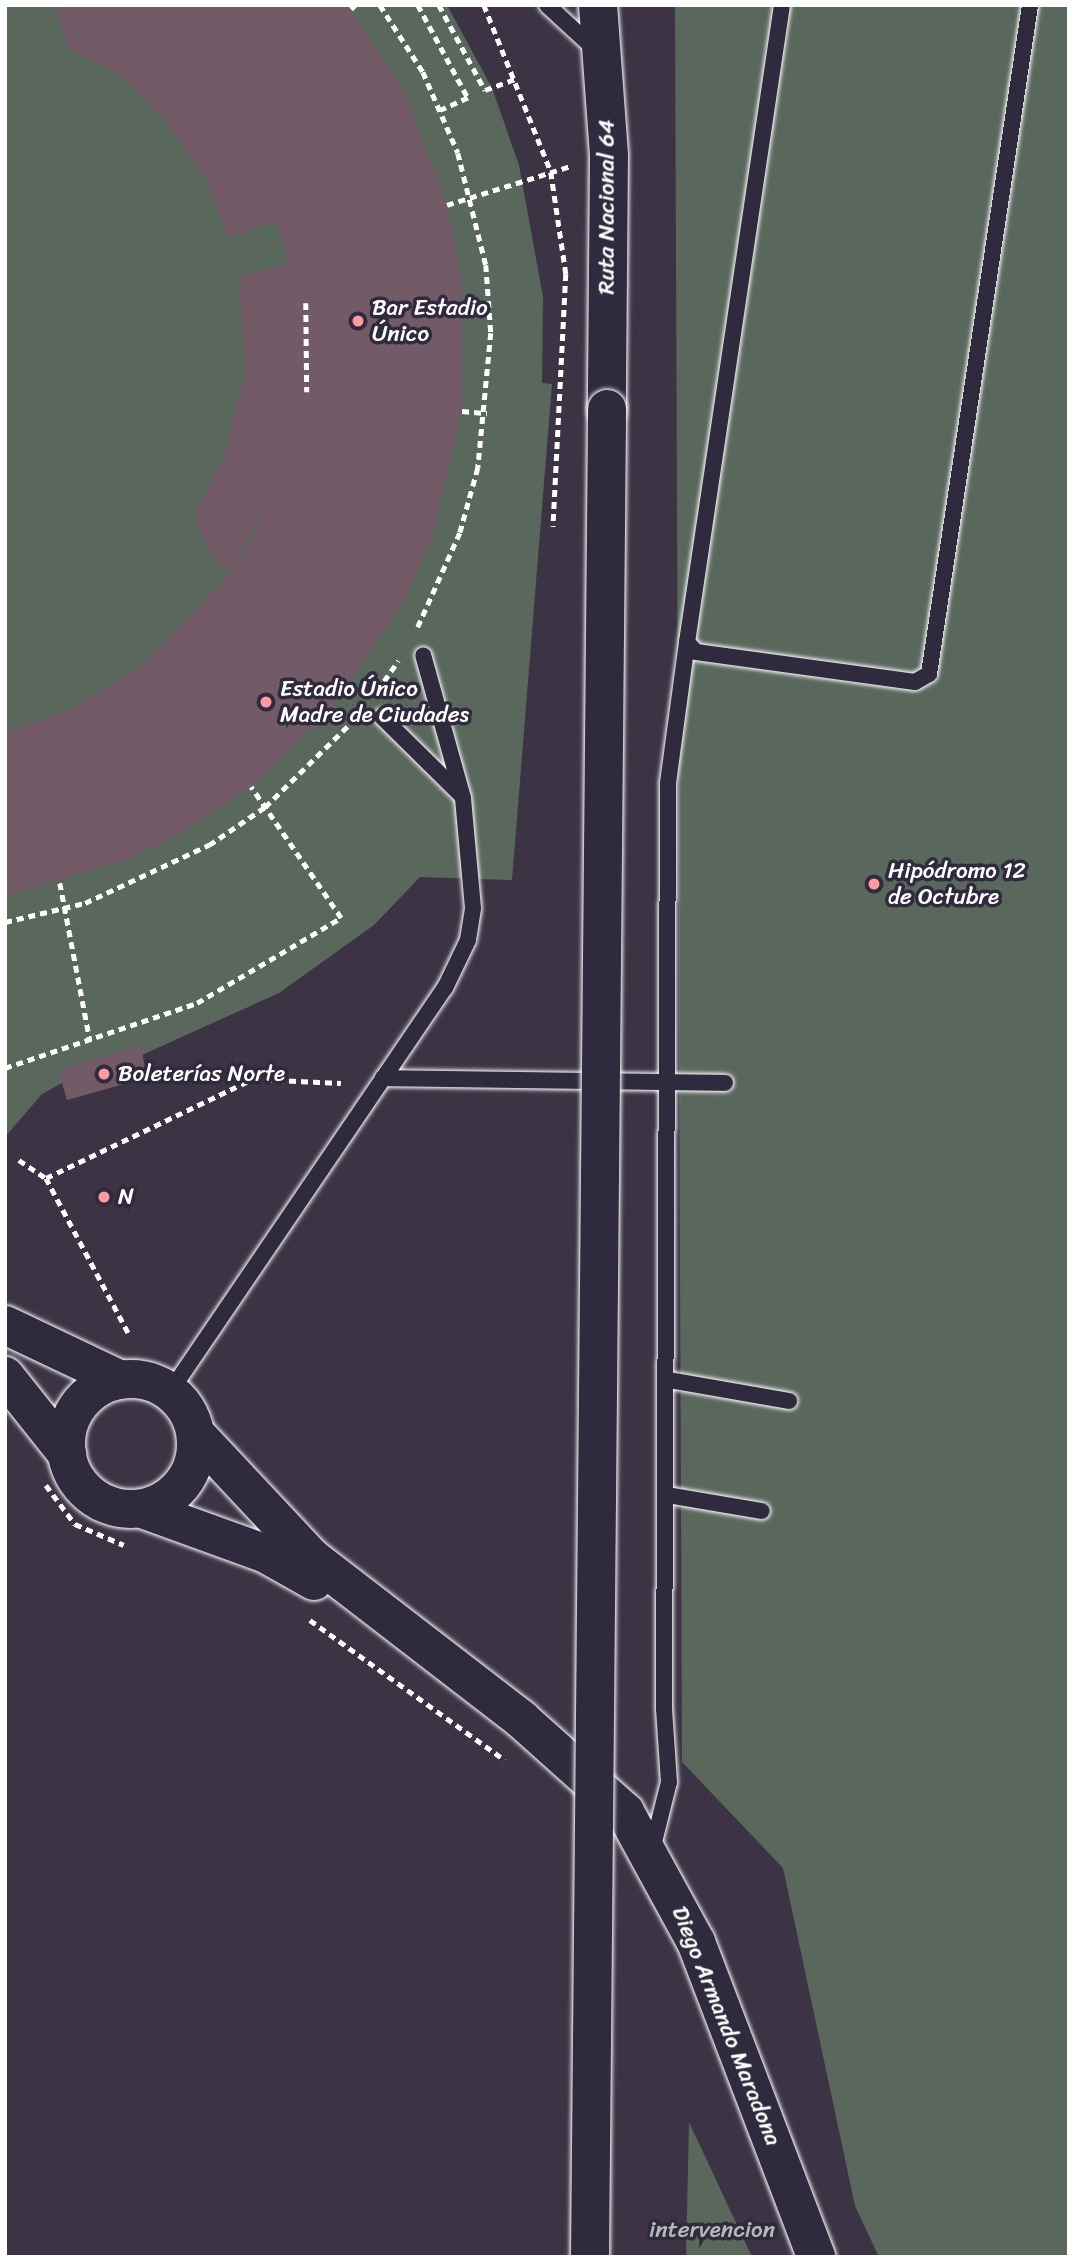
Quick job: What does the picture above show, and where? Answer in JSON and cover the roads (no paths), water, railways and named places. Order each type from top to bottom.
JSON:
[{"type":"main road","name":"Ruta Nacional 64","points":[[590,2257],[609,156],[597,5]]},
{"type":"main road","points":[[5,1325],[121,1380],[170,1392]]},
{"type":"main road","name":"Diego Armando Maradona","points":[[5,1376],[55,1467],[73,1474],[102,1503],[142,1509],[266,1554],[456,1670]]},
{"type":"main road","points":[[55,1467],[66,1434],[85,1398],[121,1380]]},
{"type":"main road","name":"Diego Armando Maradona","points":[[170,1392],[196,1434],[303,1550],[456,1670],[625,1812],[696,1942],[816,2257]]},
{"type":"main road","points":[[142,1509],[178,1490],[190,1474],[196,1434]]},
{"type":"lane","points":[[547,5],[603,56]]},
{"type":"lane","points":[[650,1855],[669,1782],[667,1495],[671,1082],[668,783],[782,5]]},
{"type":"lane","points":[[687,642],[696,652],[915,682],[929,674],[1030,5]]},
{"type":"lane","points":[[170,1392],[444,988],[468,940],[473,908],[463,798],[423,655]]},
{"type":"lane","points":[[382,717],[463,798]]},
{"type":"lane","points":[[383,1078],[725,1083]]},
{"type":"lane","points":[[669,1380],[789,1401]]},
{"type":"lane","points":[[667,1495],[762,1511]]},
{"type":"place","name":"Bar Estadio Único","points":[[358,321]]},
{"type":"place","name":"Estadio Único Madre de Ciudades","points":[[266,702]]},
{"type":"place","name":"Hipódromo 12 de Octubre","points":[[874,884]]},
{"type":"place","name":"Boleterías Norte","points":[[104,1074]]},
{"type":"place","name":"N","points":[[104,1197]]},
{"type":"park label","name":"intervencion","points":[[712,2230]]}]
